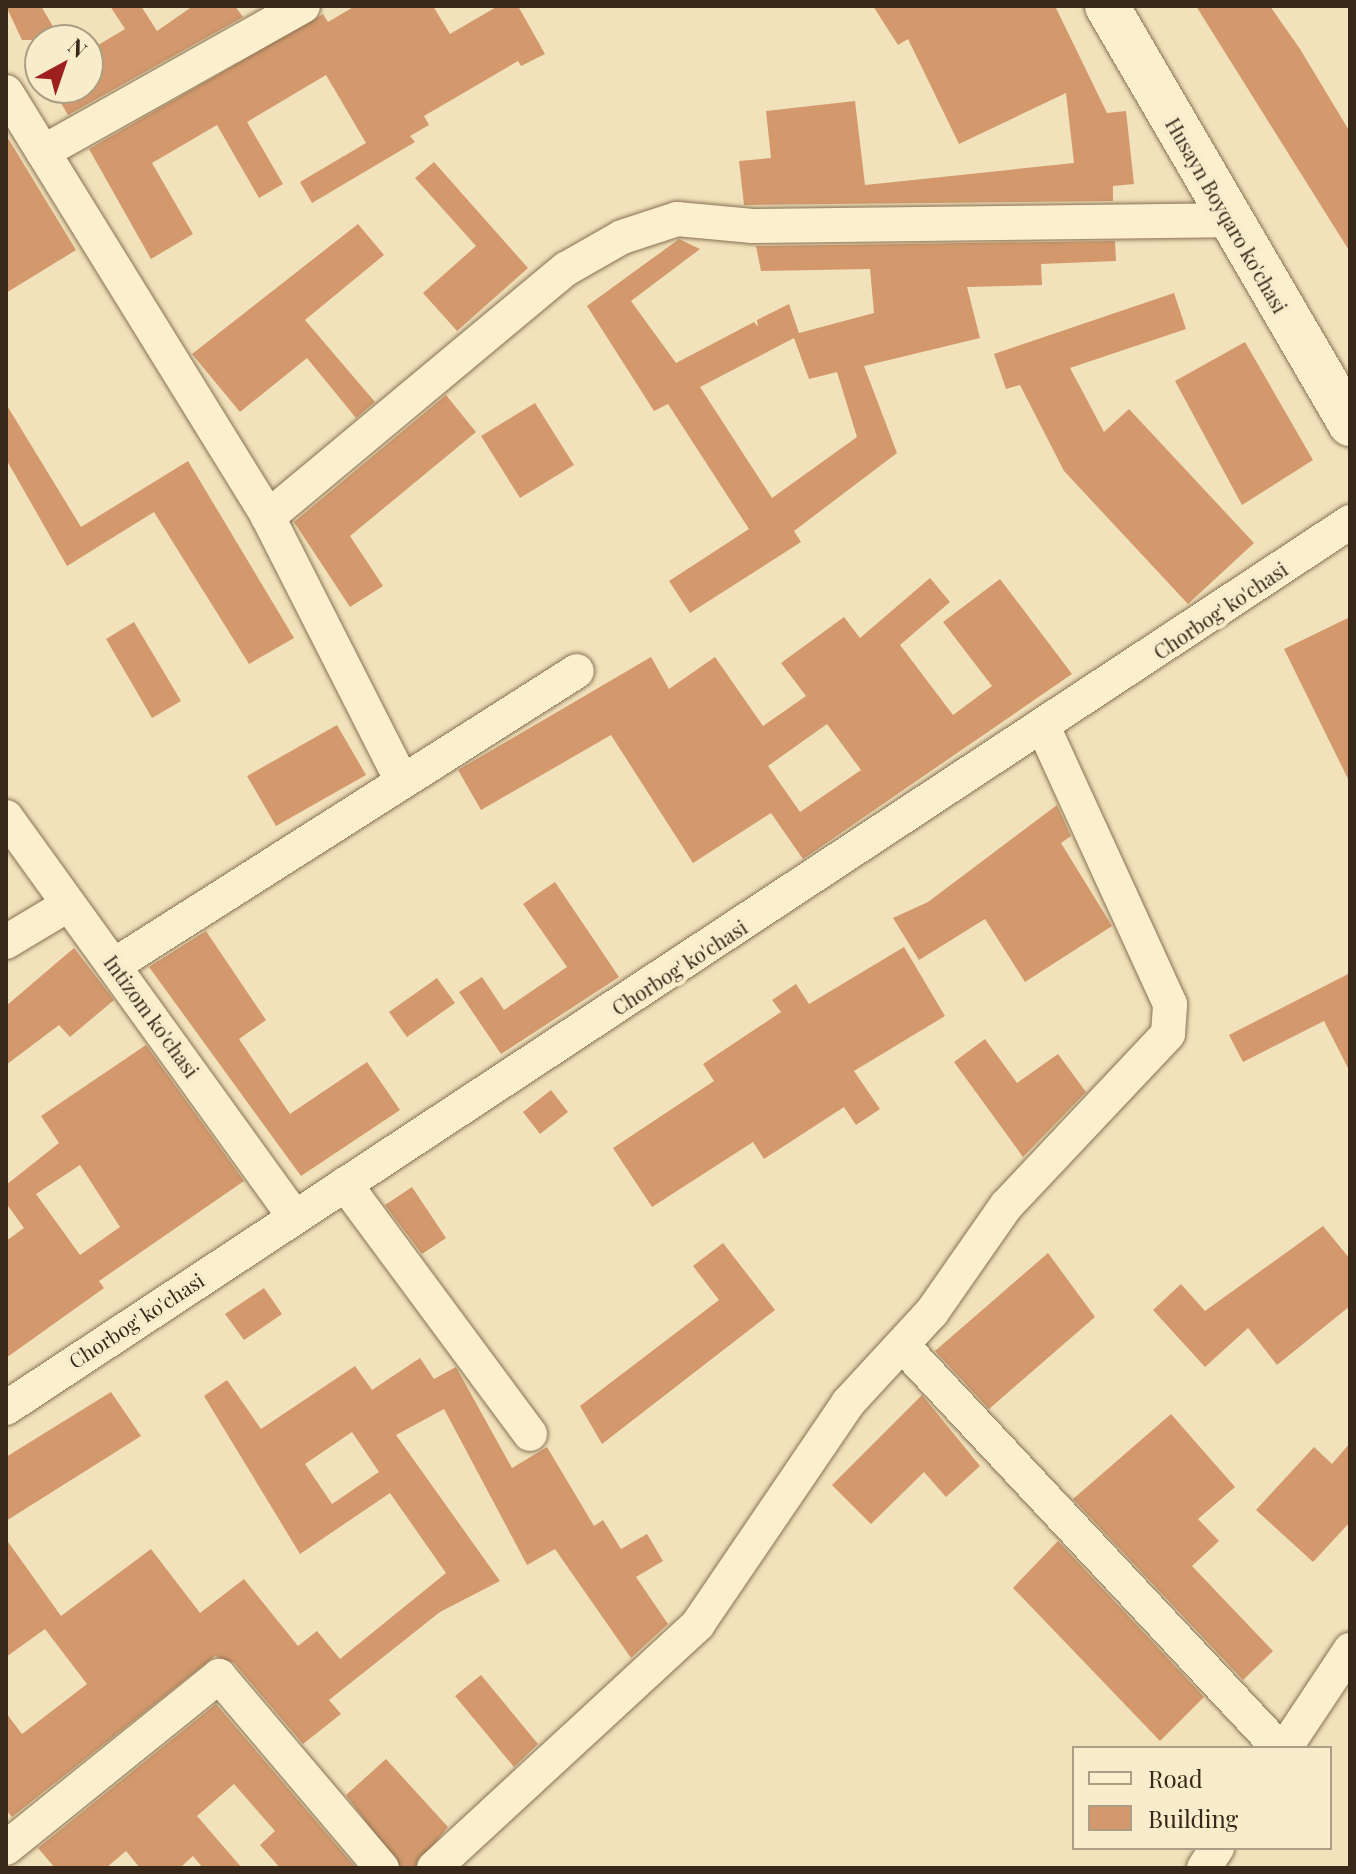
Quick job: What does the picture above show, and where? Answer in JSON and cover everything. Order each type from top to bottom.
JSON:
[{"type":"main road","name":"Husayn Boyqaro ko'chasi","points":[[1107,6],[1350,424]]},
{"type":"street","points":[[43,152],[303,6]]},
{"type":"street","points":[[6,92],[268,517],[402,781]]},
{"type":"street","points":[[268,517],[566,269],[622,237],[677,219],[753,226],[1229,220]]},
{"type":"street","name":"Сhorbog' ko'chasi","points":[[6,1408],[1350,522]]},
{"type":"street","points":[[116,964],[577,671]]},
{"type":"street","points":[[434,1868],[698,1624],[848,1403],[902,1345],[1006,1206],[1168,1034],[1170,1004],[1043,727]]},
{"type":"street","name":"Intizom ko'chasi","points":[[6,817],[66,906],[116,964],[295,1217]]},
{"type":"street","points":[[6,942],[66,906]]},
{"type":"street","points":[[345,1184],[530,1434]]},
{"type":"street","points":[[902,1345],[1277,1746]]},
{"type":"street","points":[[1286,1746],[1350,1650]]},
{"type":"street","points":[[6,1848],[219,1676],[382,1868]]},
{"type":"street","points":[[1204,1868],[1216,1850]]},
{"type":"building","points":[[6,6],[41,6],[52,24],[24,24],[22,40]]},
{"type":"building","points":[[110,6],[141,6],[157,31],[193,6],[235,6],[243,17],[104,95],[104,41],[125,29]]},
{"type":"building","points":[[355,6],[433,6],[450,34],[498,6],[518,6],[545,54],[521,66],[518,61],[424,116],[429,125],[410,136],[415,142],[312,203],[300,182],[366,143],[326,75],[247,122],[283,184],[259,198],[217,125],[152,163],[193,234],[151,259],[89,149],[323,14],[328,22]]},
{"type":"building","points":[[873,6],[1055,6],[1107,113],[1126,111],[1134,184],[1113,186],[1113,201],[744,205],[739,161],[771,158],[766,111],[855,101],[865,185],[1074,163],[1066,93],[959,144],[908,39],[898,45]]},
{"type":"building","points":[[1196,6],[1270,6],[1300,49],[1350,132],[1350,252]]},
{"type":"building","points":[[61,104],[88,104],[68,115]]},
{"type":"building","points":[[6,135],[76,250],[6,293]]},
{"type":"building","points":[[434,162],[528,268],[457,331],[423,293],[476,246],[415,178]]},
{"type":"building","points":[[358,224],[384,255],[305,320],[375,402],[356,418],[307,358],[240,412],[192,354]]},
{"type":"building","points":[[679,239],[700,249],[631,301],[676,363],[754,322],[758,327],[757,320],[789,304],[799,333],[874,313],[870,269],[761,271],[756,246],[1115,241],[1116,261],[1041,264],[1042,285],[967,287],[980,338],[864,366],[897,453],[794,531],[801,542],[690,613],[669,581],[749,529],[668,404],[654,411],[587,306]],"holes":[[[794,338],[809,379],[837,372],[857,437],[772,498],[700,387]]]},
{"type":"building","points":[[1174,293],[1186,329],[1070,368],[1104,432],[1129,409],[1254,543],[1188,604],[1064,471],[1020,385],[1006,389],[994,354]]},
{"type":"building","points":[[1245,342],[1313,460],[1242,505],[1175,381]]},
{"type":"building","points":[[446,395],[476,432],[350,536],[383,586],[350,607],[294,522]]},
{"type":"building","points":[[535,403],[574,465],[520,498],[481,436]]},
{"type":"building","points":[[6,404],[81,527],[188,461],[294,638],[249,664],[154,512],[67,566],[6,459]]},
{"type":"building","points":[[930,578],[950,602],[900,645],[953,715],[992,686],[943,622],[1000,579],[1072,674],[803,859],[771,813],[693,863],[611,735],[481,810],[458,770],[651,657],[669,689],[715,657],[763,726],[806,696],[781,663],[844,617],[860,638]],"holes":[[[827,724],[861,770],[800,812],[768,766]]]},
{"type":"building","points":[[1350,617],[1350,783],[1284,649]]},
{"type":"building","points":[[134,622],[181,701],[152,718],[106,639]]},
{"type":"building","points":[[337,725],[366,775],[276,826],[247,776]]},
{"type":"building","points":[[1057,805],[1071,836],[1061,843],[1112,926],[1025,982],[985,919],[919,960],[893,918],[928,902]]},
{"type":"building","points":[[555,882],[619,977],[501,1054],[459,992],[482,977],[504,1010],[567,967],[523,904]]},
{"type":"building","points":[[206,931],[266,1020],[239,1039],[290,1114],[367,1062],[400,1110],[301,1176],[149,967]]},
{"type":"building","points":[[904,947],[945,1016],[854,1071],[880,1109],[856,1125],[844,1107],[764,1159],[753,1142],[652,1207],[613,1148],[714,1081],[703,1064],[781,1012],[772,1000],[796,984],[809,1004]]},
{"type":"building","points":[[74,948],[114,1000],[70,1037],[59,1025],[6,1065],[6,1006]]},
{"type":"building","points":[[1350,973],[1350,1072],[1324,1021],[1243,1062],[1229,1035]]},
{"type":"building","points":[[437,978],[455,1003],[407,1037],[389,1012]]},
{"type":"building","points":[[985,1039],[1017,1083],[1058,1054],[1086,1092],[1023,1157],[954,1062]]},
{"type":"building","points":[[146,1045],[244,1181],[99,1281],[104,1288],[6,1358],[6,1241],[24,1228],[6,1203],[6,1185],[59,1143],[41,1116]],"holes":[[[80,1165],[120,1227],[80,1255],[36,1194]]]},
{"type":"building","points":[[551,1090],[568,1112],[540,1134],[523,1112]]},
{"type":"building","points":[[412,1187],[446,1238],[422,1254],[385,1205]]},
{"type":"building","points":[[1323,1226],[1350,1259],[1350,1306],[1277,1365],[1248,1328],[1205,1367],[1153,1310],[1181,1284],[1205,1311]]},
{"type":"building","points":[[723,1243],[775,1310],[602,1444],[580,1406],[719,1300],[693,1266]]},
{"type":"building","points":[[1048,1253],[1095,1317],[989,1409],[935,1351]]},
{"type":"building","points":[[264,1288],[282,1314],[244,1340],[225,1314]]},
{"type":"building","points":[[420,1358],[434,1379],[456,1367],[512,1468],[547,1447],[594,1526],[603,1520],[621,1549],[647,1534],[663,1561],[636,1577],[668,1624],[631,1658],[555,1549],[527,1565],[444,1409],[396,1435],[500,1581],[440,1612],[329,1700],[341,1714],[303,1744],[234,1663],[215,1656],[12,1817],[6,1810],[6,1713],[22,1734],[87,1684],[45,1629],[6,1657],[6,1539],[61,1616],[151,1549],[200,1613],[244,1579],[298,1646],[317,1631],[340,1659],[446,1573],[390,1493],[300,1554],[204,1396],[227,1380],[261,1429],[355,1366],[372,1390]],"holes":[[[352,1432],[379,1472],[332,1504],[305,1464]]]},
{"type":"building","points":[[111,1392],[141,1436],[6,1521],[6,1457]]},
{"type":"building","points":[[922,1395],[980,1466],[946,1497],[924,1472],[871,1524],[832,1485]]},
{"type":"building","points":[[1171,1414],[1235,1487],[1198,1519],[1219,1541],[1192,1566],[1273,1651],[1243,1680],[1073,1499]]},
{"type":"building","points":[[1350,1443],[1350,1522],[1313,1562],[1256,1510],[1314,1447],[1332,1464]]},
{"type":"building","points":[[1058,1541],[1204,1697],[1160,1741],[1013,1588]]},
{"type":"building","points":[[481,1675],[538,1744],[514,1767],[455,1696]]},
{"type":"building","points":[[216,1704],[356,1868],[280,1868],[260,1845],[275,1831],[234,1784],[197,1816],[242,1868],[203,1868],[193,1856],[180,1868],[140,1868],[126,1851],[106,1868],[55,1868],[38,1848]]},
{"type":"building","points":[[386,1759],[448,1827],[414,1868],[401,1868],[346,1795]]}]
